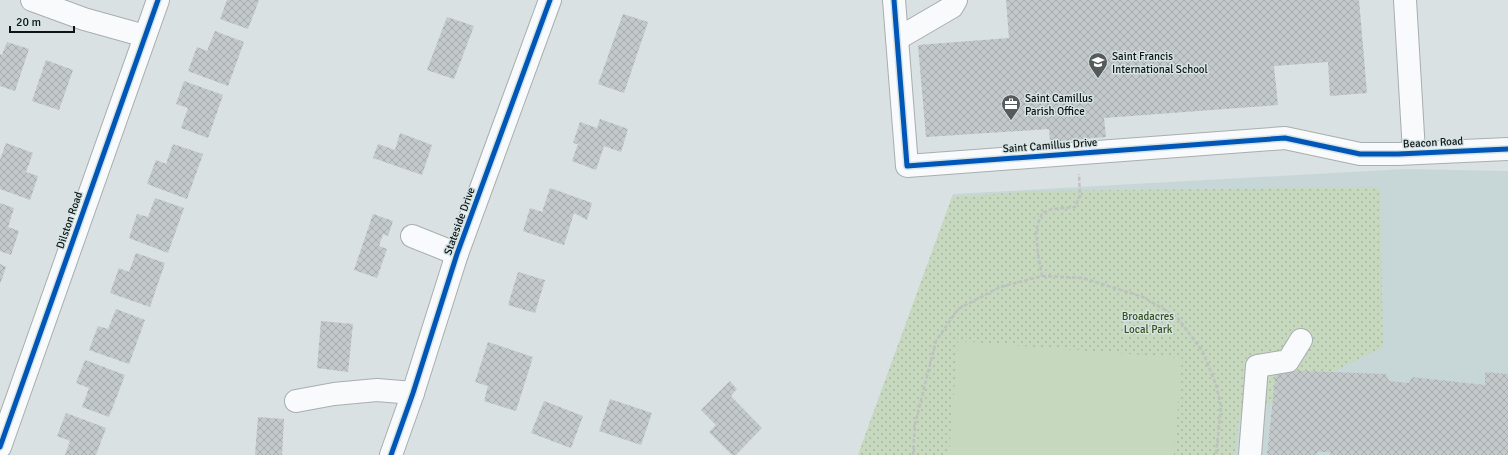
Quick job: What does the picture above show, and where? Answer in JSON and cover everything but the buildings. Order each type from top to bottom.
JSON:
[{"type":"street","points":[[32,0],[84,19],[145,36]]},
{"type":"street","name":"Dilston Road","points":[[0,447],[158,0]]},
{"type":"street","name":"Stateside Drive","points":[[397,453],[413,393],[457,254],[550,0]]},
{"type":"street","name":"Saint Camillus Drive","points":[[894,0],[907,166],[1285,138],[1360,154]]},
{"type":"street","points":[[897,39],[952,7],[956,0]]},
{"type":"street","points":[[1405,0],[1414,152]]},
{"type":"street","name":"Beacon Road","points":[[1360,154],[1508,149]]},
{"type":"street","points":[[412,236],[457,254]]},
{"type":"street","points":[[1250,455],[1256,366],[1288,361],[1301,340]]},
{"type":"street","points":[[296,401],[334,394],[377,390],[413,393]]},
{"type":"path","points":[[1042,276],[1036,230],[1042,213],[1052,209],[1075,207],[1080,196],[1078,168]]},
{"type":"path","points":[[913,455],[915,424],[936,341],[958,309],[1000,287],[1042,276],[1083,278],[1143,297],[1177,317],[1203,352],[1216,385],[1221,406],[1216,455]]},
{"type":"shaded area","name":"Broadacres Local Park","points":[[1405,169],[1508,171],[1508,455],[862,455],[863,441],[953,194]]},
{"type":"green space","name":"Broadacres Local Park","points":[[1380,187],[1383,347],[1239,419],[1235,455],[858,455],[952,197],[1035,191]]},
{"type":"green space","points":[[958,341],[1182,358],[1174,455],[949,455]]},
{"type":"cycle path","points":[[0,447],[158,0]]},
{"type":"cycle path","points":[[391,455],[413,393],[457,254],[550,0]]},
{"type":"cycle path","points":[[894,0],[907,166],[1285,138],[1360,154],[1398,154],[1508,149]]},
{"type":"place","name":"Saint Francis International School","points":[[1098,79]]},
{"type":"place","name":"Saint Camillus Parish Office","points":[[1011,121]]}]
